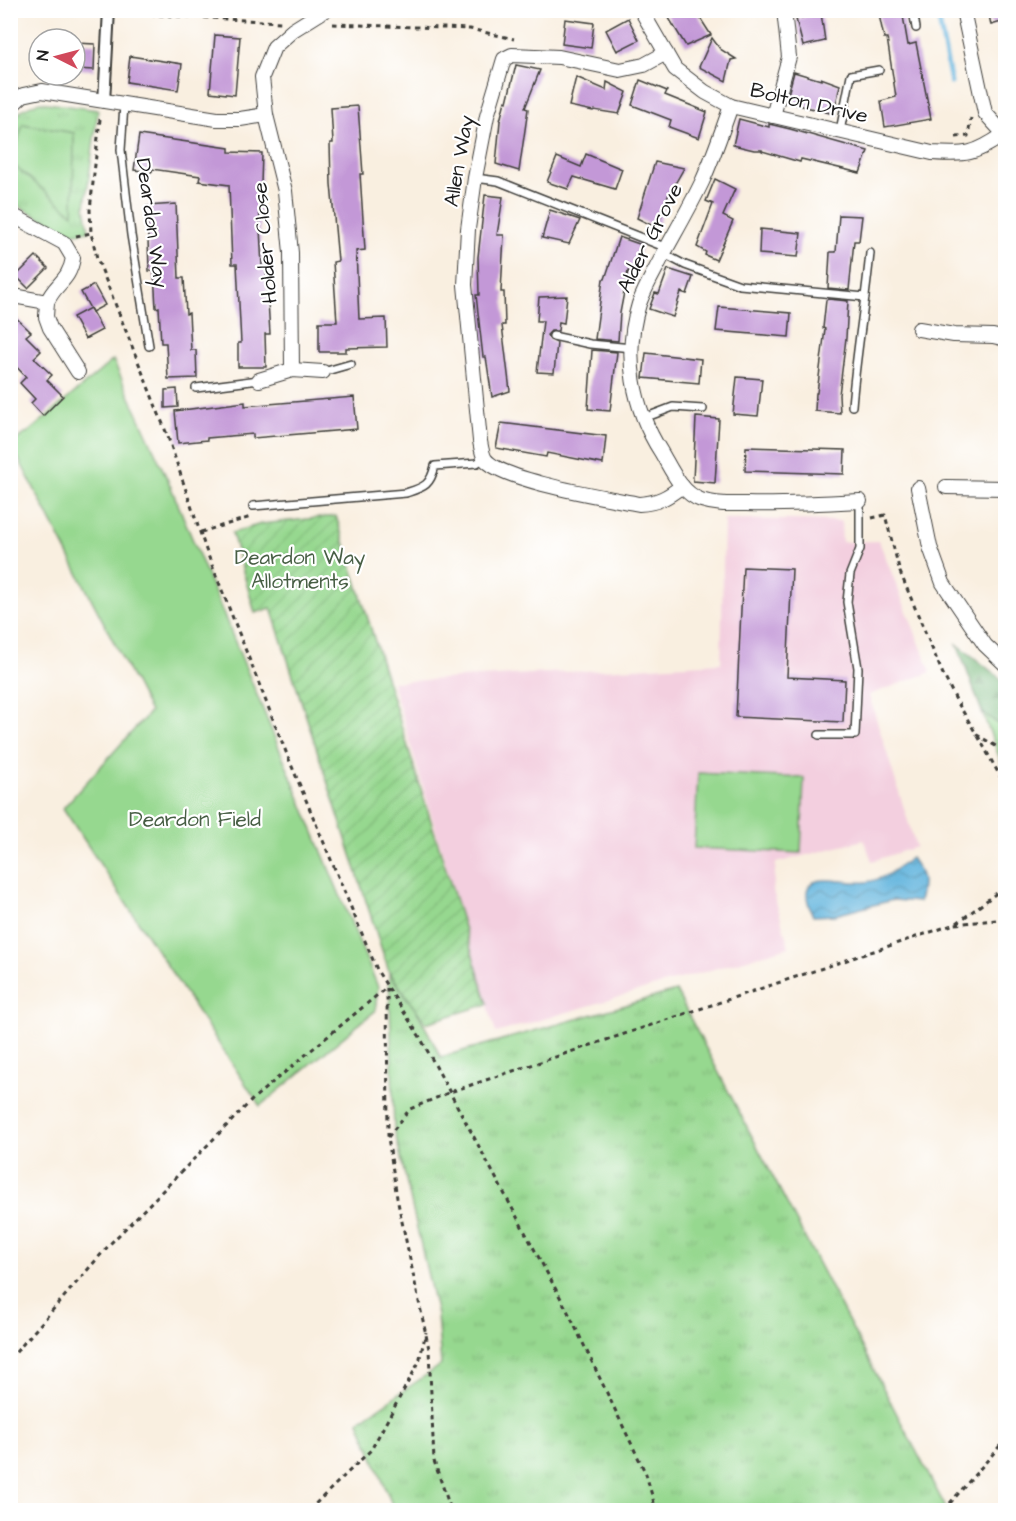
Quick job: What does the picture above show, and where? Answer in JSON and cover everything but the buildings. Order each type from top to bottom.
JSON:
[{"type":"street","name":"Bolton Drive","points":[[641,10],[675,69],[705,92],[731,106],[932,153],[963,154],[983,149],[1004,136]]},
{"type":"street","points":[[773,116],[789,57],[784,10]]},
{"type":"street","points":[[963,10],[985,113],[1004,136]]},
{"type":"street","points":[[104,102],[109,11]]},
{"type":"street","points":[[10,107],[23,95],[42,92],[217,119],[240,119],[266,115],[262,78],[274,47],[293,30],[325,17]]},
{"type":"street","name":"Allen Way","points":[[484,458],[480,441],[465,285],[468,229],[475,178],[487,116],[504,59],[512,55],[560,57],[620,70],[644,65],[666,53]]},
{"type":"street","name":"Alder Grove","points":[[731,106],[702,181],[647,284],[639,304],[633,330],[632,348],[632,380],[637,400],[656,445],[682,486],[700,500],[718,504],[762,505],[860,501]]},
{"type":"street","name":"Holder Close","points":[[266,115],[285,191],[291,253],[292,369]]},
{"type":"street","points":[[10,214],[64,243],[73,258],[67,277],[52,292],[47,302],[46,317],[50,328],[78,372]]},
{"type":"street","points":[[19,297],[47,302]]},
{"type":"street","points":[[919,328],[954,335],[993,336],[1005,339]]},
{"type":"street","points":[[259,380],[292,369],[323,372]]},
{"type":"street","points":[[484,458],[516,477],[639,504],[654,503],[669,497],[682,486]]},
{"type":"street","points":[[946,487],[1005,488]]},
{"type":"street","points":[[918,488],[933,559],[944,583],[957,606],[985,645],[1005,665]]},
{"type":"lane","points":[[912,10],[916,28]]},
{"type":"lane","points":[[840,131],[851,75],[879,70]]},
{"type":"lane","name":"Deardon Way","points":[[124,105],[121,150],[130,235],[149,346]]},
{"type":"lane","points":[[475,178],[498,181],[665,251],[685,265],[740,285],[866,297]]},
{"type":"lane","points":[[852,406],[857,345],[866,297],[870,253]]},
{"type":"lane","points":[[553,336],[590,344],[632,348]]},
{"type":"lane","points":[[323,372],[351,364]]},
{"type":"lane","points":[[196,388],[259,380]]},
{"type":"lane","points":[[644,418],[674,407],[704,409]]},
{"type":"lane","points":[[253,506],[406,493],[423,487],[432,480],[435,466],[477,463],[484,458]]},
{"type":"lane","points":[[819,735],[855,735],[858,669],[847,602],[850,574],[861,549],[860,501]]},
{"type":"path","points":[[109,11],[279,21],[293,30]]},
{"type":"path","points":[[325,17],[470,29],[520,41]]},
{"type":"path","points":[[932,153],[935,140],[968,136],[971,117]]},
{"type":"path","points":[[100,120],[90,210],[97,258],[168,437],[206,550],[378,972],[420,1037],[567,1310],[646,1474],[656,1510]]},
{"type":"path","points":[[861,519],[885,515],[894,555],[942,672],[1005,788]]},
{"type":"path","points":[[201,532],[250,517]]},
{"type":"path","points":[[977,735],[1005,752]]},
{"type":"path","points":[[955,924],[1005,886]]},
{"type":"path","points":[[388,1137],[410,1109],[450,1092],[955,924],[1005,919]]},
{"type":"path","points":[[387,987],[388,1137],[397,1198],[429,1349],[435,1461],[452,1510]]},
{"type":"path","points":[[10,1359],[110,1244],[255,1097],[387,987]]},
{"type":"path","points":[[309,1510],[370,1450],[419,1362],[426,1331]]},
{"type":"path","points":[[944,1510],[1005,1439]]},
{"type":"shaded area","points":[[724,519],[841,521],[842,542],[879,541],[931,672],[869,695],[916,847],[872,861],[864,840],[776,863],[773,891],[789,947],[496,1033],[392,682],[721,663]]},
{"type":"green space","points":[[40,102],[98,110],[85,206],[89,231],[70,234],[11,202],[9,153],[12,128],[16,117],[22,110]]},
{"type":"green space","points":[[23,124],[74,133],[73,214],[11,163]]},
{"type":"green space","name":"Deardon Field","points":[[113,360],[170,485],[378,987],[375,1011],[260,1106],[63,808],[150,712],[11,444]]},
{"type":"green space","name":"Deardon Way Allotments","points":[[336,516],[488,1004],[426,1023],[389,972],[271,608],[255,613],[232,533],[261,524]]},
{"type":"green space","points":[[957,644],[1005,682],[1005,729],[982,712]]},
{"type":"green space","points":[[982,712],[1005,729],[1005,772]]},
{"type":"green space","points":[[698,773],[804,778],[801,853],[694,848]]},
{"type":"green space","points":[[389,973],[418,1013],[441,1057],[676,991],[947,1510],[394,1510],[359,1421],[441,1365],[437,1315],[394,1128]]},
{"type":"water","points":[[911,858],[922,879],[919,902],[893,900],[835,915],[813,916],[807,899],[808,889],[813,883],[821,880],[873,881],[890,873]]},
{"type":"waterway","points":[[937,10],[951,83]]}]
